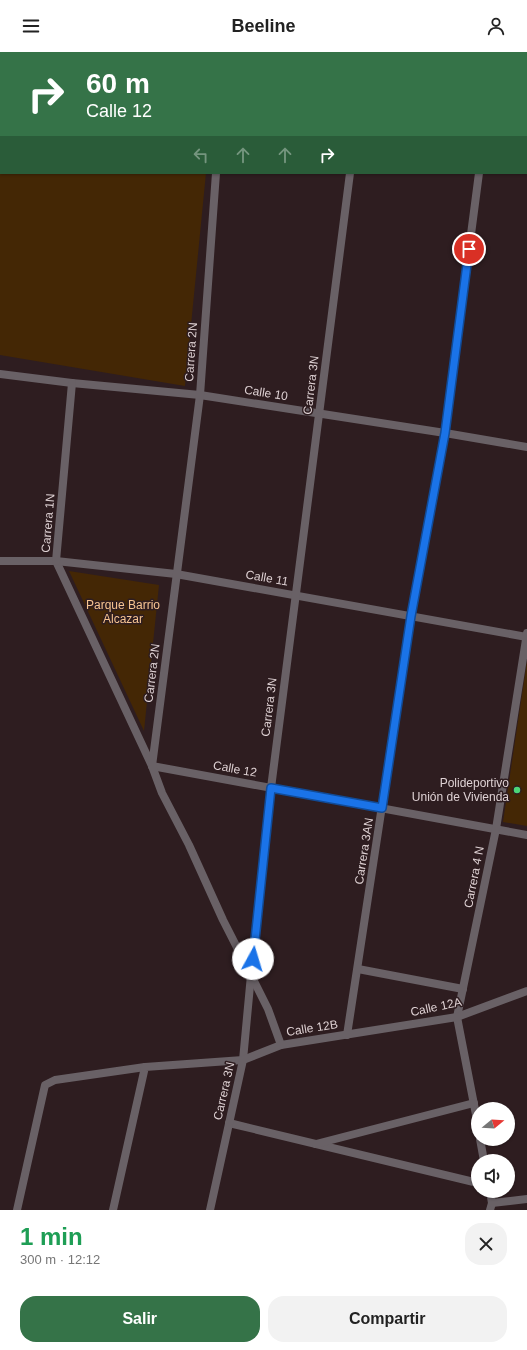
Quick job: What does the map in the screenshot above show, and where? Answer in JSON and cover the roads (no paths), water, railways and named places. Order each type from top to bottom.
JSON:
[{"type":"street","name":"Carrera 2N","points":[[216,174],[200,395],[152,766],[162,793],[251,975]]},
{"type":"street","name":"Carrera 3N","points":[[251,975],[271,788],[350,174]]},
{"type":"street","name":"Carrera 3AN","points":[[347,1035],[411,616],[445,433],[479,174]]},
{"type":"street","name":"Calle 10","points":[[0,374],[200,395],[527,447]]},
{"type":"street","name":"Carrera 1N","points":[[72,382],[56,561],[152,766]]},
{"type":"street","name":"Calle 11","points":[[0,561],[56,561],[176,574],[527,636]]},
{"type":"street","name":"Carrera 4 N","points":[[474,1102],[457,1017],[496,829],[527,636]]},
{"type":"street","name":"Calle 12","points":[[152,766],[527,835]]},
{"type":"street","points":[[358,969],[463,989]]},
{"type":"street","points":[[251,975],[268,1009],[281,1045]]},
{"type":"street","points":[[17,1210],[45,1085],[55,1080],[144,1067],[243,1060],[251,975]]},
{"type":"street","name":"Calle 12A","points":[[347,1035],[457,1017],[527,991]]},
{"type":"street","name":"Calle 12B","points":[[281,1045],[347,1035]]},
{"type":"street","name":"Carrera 3N","points":[[210,1210],[243,1060],[281,1045]]},
{"type":"street","points":[[113,1210],[144,1067]]},
{"type":"street","points":[[315,1144],[471,1105]]},
{"type":"street","points":[[229,1123],[471,1181]]},
{"type":"street","points":[[491,1207],[527,1199]]},
{"type":"place","name":"Polideportivo Unión de Vivienda","points":[[517,790]]},
{"type":"park label","name":"Parque Barrio Alcazar","points":[[123,612]]}]
